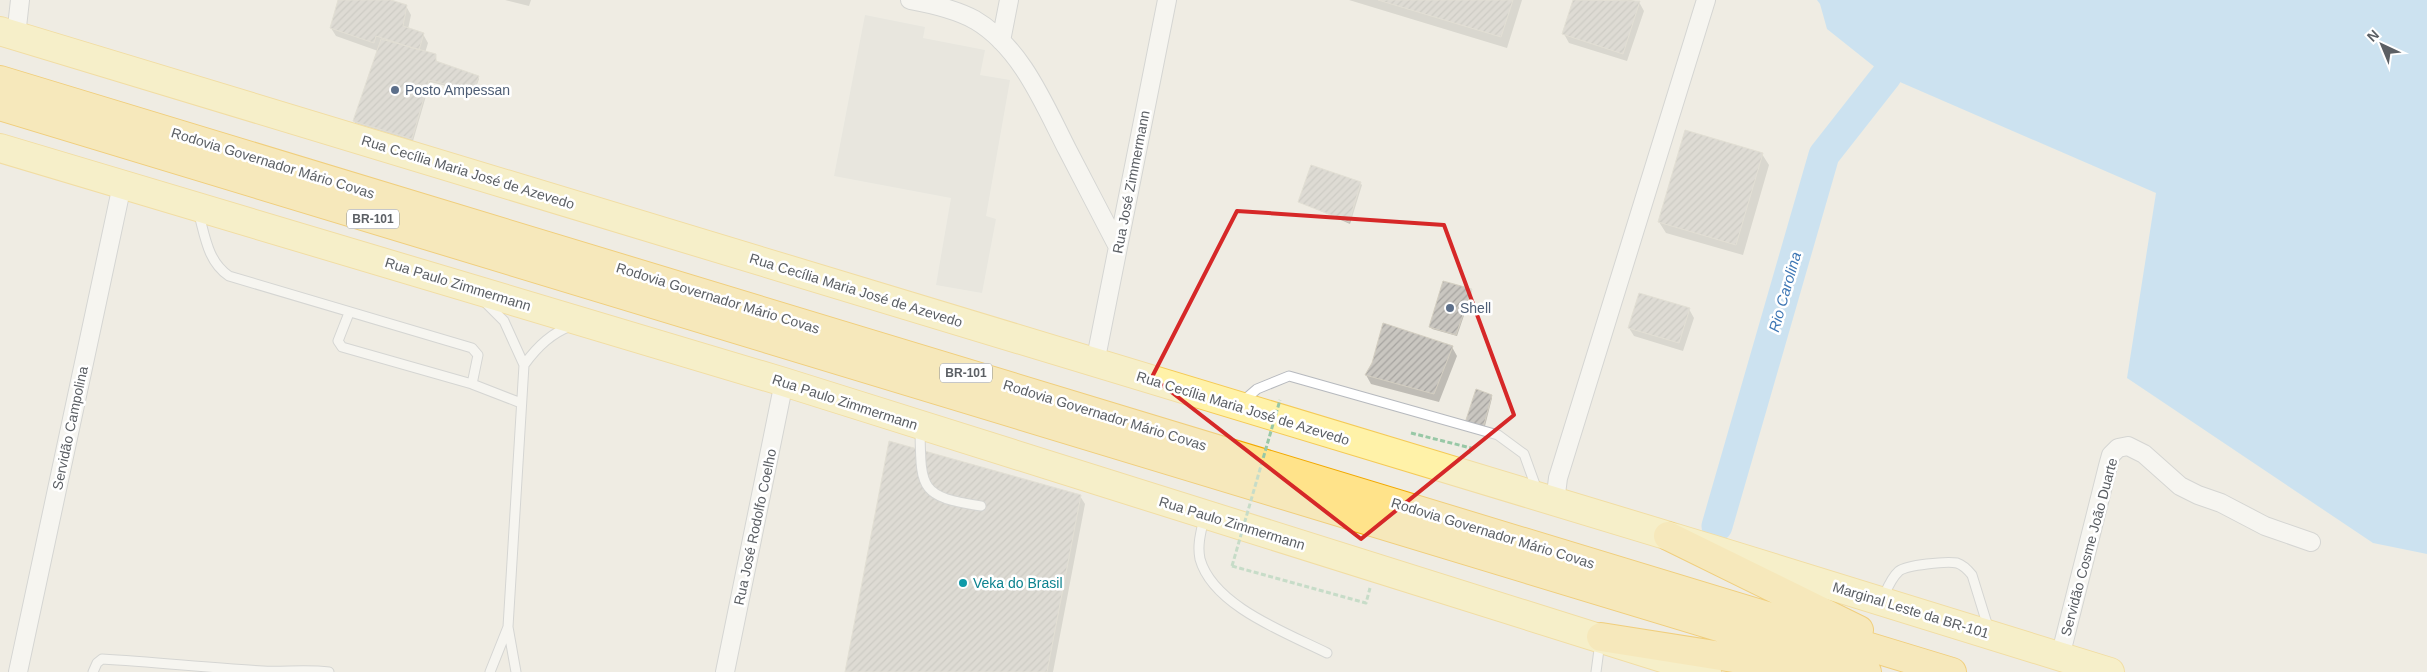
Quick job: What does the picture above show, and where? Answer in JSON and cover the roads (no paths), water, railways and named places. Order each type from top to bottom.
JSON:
[{"type":"highway","name":"Rodovia Governador Mário Covas","points":[[0,80],[1942,669]]},
{"type":"highway","name":"Rodovia Governador Mário Covas","points":[[0,106],[1867,672]]},
{"type":"highway","points":[[1668,536],[1942,669]]},
{"type":"highway","points":[[1601,637],[1820,672]]},
{"type":"main road","name":"Rua Cecília Maria José de Azevedo","points":[[8,33],[1712,549]]},
{"type":"main road","name":"Rua Paulo Zimmermann","points":[[0,148],[784,382],[1698,669]]},
{"type":"main road","name":"Marginal Leste da BR-101","points":[[1712,549],[2110,672]]},
{"type":"street","points":[[8,33],[20,0]]},
{"type":"street","points":[[910,0],[961,13],[976,20],[1002,41],[1036,88],[1118,247]]},
{"type":"street","points":[[1002,41],[1009,0]]},
{"type":"street","name":"Rua José Zimmermann","points":[[1095,363],[1167,0]]},
{"type":"street","points":[[1548,500],[1558,478],[1706,0]]},
{"type":"street","name":"Servidão Campolina","points":[[18,672],[122,185]]},
{"type":"street","name":"Rua José Rodolfo Coelho","points":[[725,672],[784,382]]},
{"type":"street","name":"Servidão Cosme João Duarte","points":[[2060,656],[2111,455],[2118,448],[2128,446],[2144,454],[2180,486],[2198,495],[2221,503],[2265,526],[2311,542]]},
{"type":"lane","points":[[197,206],[212,260],[218,269],[229,276],[243,281],[472,348],[478,355],[472,384]]},
{"type":"lane","points":[[467,286],[504,321],[524,364],[508,627],[516,672]]},
{"type":"lane","points":[[349,313],[338,341],[342,347],[472,384],[521,403]]},
{"type":"lane","points":[[524,364],[535,350],[550,337],[566,328],[584,322]]},
{"type":"lane","points":[[1238,406],[1256,389],[1289,376],[1498,435],[1524,454],[1548,500]]},
{"type":"lane","points":[[920,426],[924,481],[931,492],[950,502],[981,506]]},
{"type":"lane","points":[[1205,515],[1199,542],[1200,559],[1207,575],[1220,592],[1250,614],[1327,653]]},
{"type":"lane","points":[[1881,601],[1890,583],[1900,570],[1914,565],[1957,563],[1967,569],[1972,575],[1990,635]]},
{"type":"lane","points":[[490,672],[508,627]]},
{"type":"lane","points":[[1596,672],[1601,637]]},
{"type":"lane","points":[[93,672],[97,663],[102,659],[176,667],[266,672],[311,670],[329,672]]},
{"type":"water","points":[[1817,0],[2427,0],[2427,554],[2373,543],[2127,378],[2156,193],[1886,76],[1827,29],[1820,4]]},
{"type":"waterway","name":"Rio Carolina","points":[[1717,526],[1824,155],[1886,76]]},
{"type":"place","name":"Posto Ampessan","points":[[395,90]]},
{"type":"place","name":"Shell","points":[[1450,308]]},
{"type":"place","name":"Veka do Brasil","points":[[963,583]]}]
